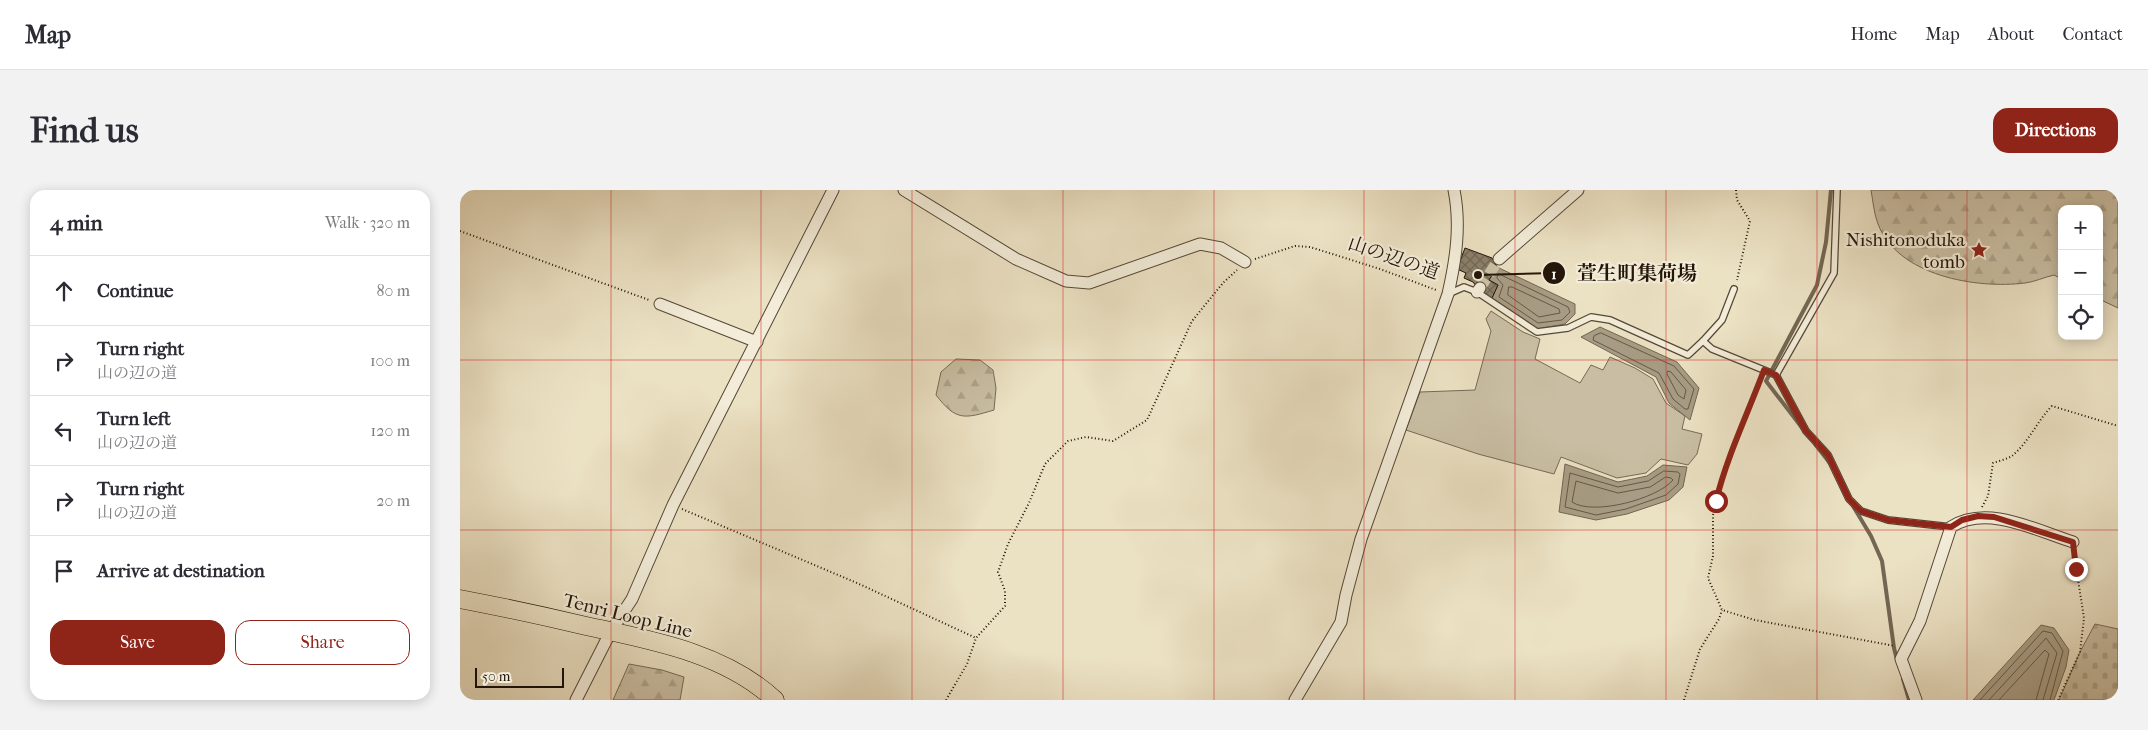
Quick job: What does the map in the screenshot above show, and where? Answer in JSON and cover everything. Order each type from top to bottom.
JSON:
[{"type":"main road","name":"Tenri Loop Line","points":[[460,599],[611,631],[688,651],[746,677],[775,700]]},
{"type":"street","points":[[576,700],[611,631],[632,599],[673,505],[834,190]]},
{"type":"street","points":[[904,190],[1016,259],[1066,281],[1089,283],[1200,244],[1221,248],[1245,262]]},
{"type":"street","points":[[1295,700],[1341,622],[1346,594],[1361,539],[1448,294],[1458,234],[1458,209],[1454,190]]},
{"type":"street","points":[[1499,260],[1578,190]]},
{"type":"street","points":[[660,304],[756,342]]},
{"type":"street","points":[[1916,700],[1901,659],[1920,621],[1951,527],[1962,520],[1978,516],[1994,517],[2073,542]]},
{"type":"lane","points":[[1776,375],[1834,273],[1836,190]]},
{"type":"lane","name":"山の辺の道","points":[[1448,294],[1464,287],[1478,290],[1537,332],[1568,328],[1591,317],[1610,320],[1688,355],[1703,340]]},
{"type":"lane","points":[[1734,289],[1722,320],[1703,340],[1712,349],[1776,375],[1806,431],[1828,455],[1849,499],[1861,511],[1888,520],[1951,527]]},
{"type":"path","points":[[1734,289],[1750,221],[1737,200],[1736,190]]},
{"type":"path","points":[[460,231],[660,304]]},
{"type":"path","name":"山の辺の道","points":[[1245,262],[1295,246],[1310,247],[1380,269],[1411,282],[1448,294]]},
{"type":"path","points":[[946,700],[967,664],[976,638],[1005,606],[1005,591],[998,572],[1008,544],[1030,503],[1045,464],[1068,441],[1086,437],[1113,440],[1147,420],[1192,320],[1223,283],[1245,262]]},
{"type":"path","points":[[1684,700],[1700,649],[1719,619],[1722,610],[1708,578],[1713,556],[1713,515],[1722,476],[1764,370]]},
{"type":"path","points":[[1978,516],[1988,496],[1993,463],[2011,456],[2028,438],[2043,415],[2052,406],[2118,426]]},
{"type":"path","points":[[673,505],[857,583],[976,638]]},
{"type":"path","points":[[2058,700],[2080,652],[2084,618],[2073,542]]},
{"type":"path","points":[[1722,610],[1755,620],[1871,640],[1905,649]]},
{"type":"green space","name":"Nishitonoduka tomb","points":[[1871,190],[2118,190],[2118,308],[2103,301],[2103,205],[2058,205],[2058,277],[2054,275],[2032,282],[2005,284],[1962,281],[1920,267],[1903,256],[1888,242],[1878,224]]},
{"type":"green space","points":[[1491,311],[1523,332],[1540,339],[1535,359],[1580,383],[1591,365],[1603,370],[1610,357],[1635,368],[1653,379],[1666,403],[1685,416],[1682,429],[1702,434],[1697,454],[1688,465],[1661,459],[1646,473],[1617,478],[1561,457],[1554,474],[1478,454],[1406,430],[1420,392],[1475,390],[1491,331],[1486,319]]},
{"type":"green space","points":[[956,359],[980,360],[993,370],[996,388],[994,410],[975,415],[961,416],[949,410],[936,395],[941,372]]},
{"type":"green space","points":[[2095,624],[2118,629],[2118,700],[2059,700],[2080,652]]},
{"type":"green space","points":[[629,664],[662,670],[684,677],[680,700],[613,700]]},
{"type":"water","points":[[1497,267],[1575,304],[1575,314],[1565,324],[1537,329],[1492,298],[1498,285],[1489,280]]},
{"type":"water","points":[[1600,327],[1677,362],[1699,388],[1690,420],[1669,403],[1656,377],[1581,337]]},
{"type":"water","points":[[1565,464],[1618,482],[1647,476],[1663,465],[1687,467],[1683,487],[1669,500],[1627,514],[1596,520],[1559,512]]},
{"type":"water","points":[[2041,625],[2054,628],[2069,650],[2066,667],[2054,700],[1973,700]]},
{"type":"building","points":[[1465,248],[1492,258],[1497,267],[1489,280],[1498,285],[1492,298],[1481,292],[1473,282],[1464,278],[1466,273],[1457,269]]},
{"type":"waterway","points":[[460,197],[463,190]]},
{"type":"waterway","points":[[1803,429],[1766,381],[1817,285],[1826,242],[1831,190]]},
{"type":"waterway","points":[[1815,444],[1829,462]]},
{"type":"waterway","points":[[1853,506],[1871,536],[1882,561],[1897,660]]},
{"type":"waterway","points":[[1903,679],[1909,700]]},
{"type":"tunnel","points":[[1480,288],[1499,259]]},
{"type":"place","name":"Nishitonoduka tomb","points":[[1979,250]]},
{"type":"place","name":"萱生町集荷場","points":[[1478,275]]},
{"type":"route","points":[[1716,501],[1728,458],[1746,418],[1764,370],[1776,375],[1806,431],[1828,455],[1849,499],[1861,511],[1888,520],[1951,527],[1962,520],[1978,516],[1994,517],[2073,542],[2076,569]]}]
